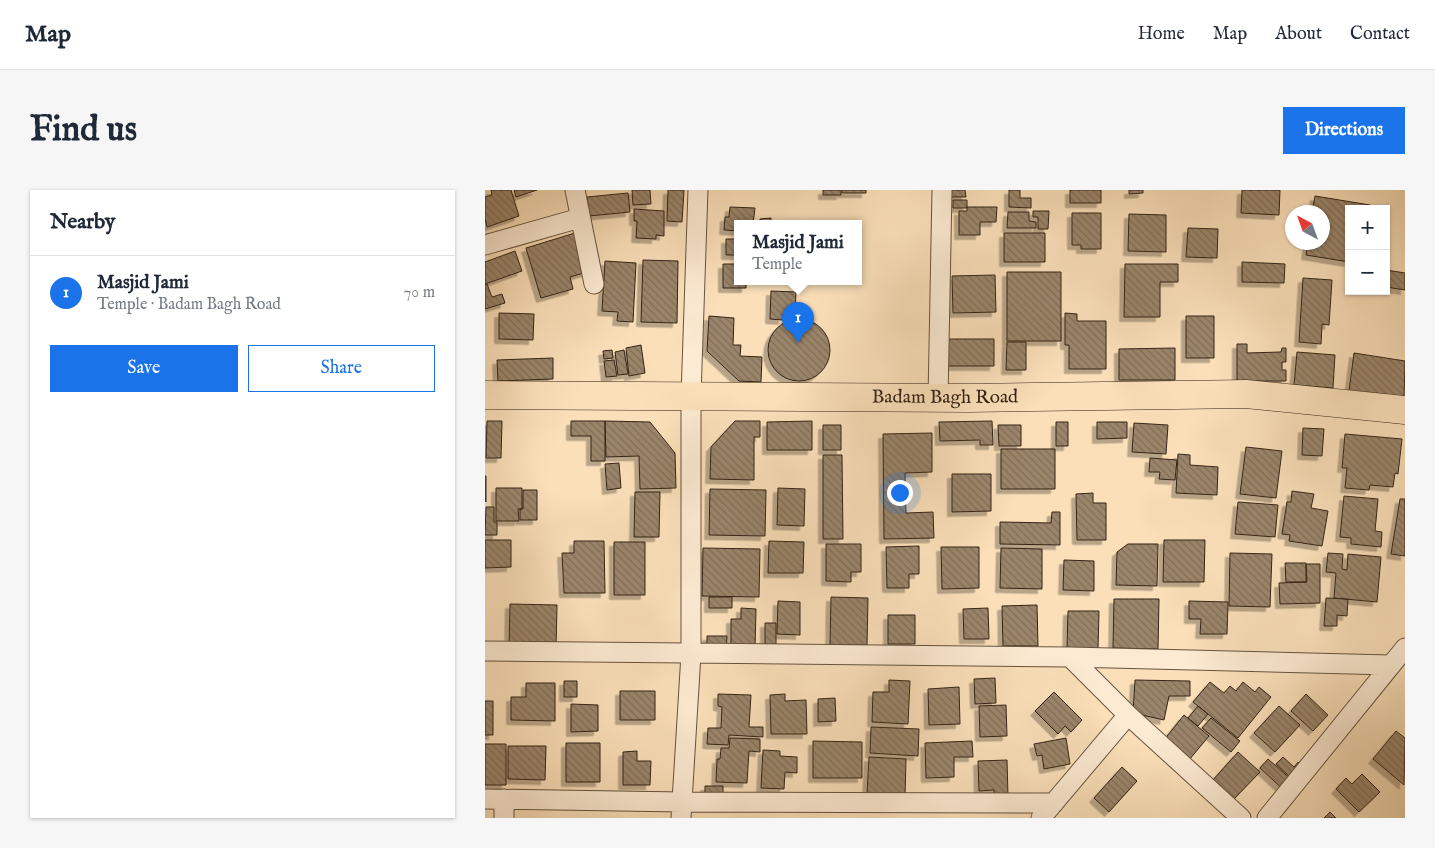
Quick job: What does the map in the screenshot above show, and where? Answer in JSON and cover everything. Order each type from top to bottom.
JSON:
[{"type":"main road","name":"Badam Bagh Road","points":[[485,395],[938,398],[1246,394],[1405,410]]},
{"type":"street","points":[[575,190],[594,284]]},
{"type":"street","points":[[682,810],[691,654],[691,396],[698,190]]},
{"type":"street","points":[[938,398],[942,190]]},
{"type":"street","points":[[485,245],[580,218]]},
{"type":"street","points":[[1267,818],[1405,648]]},
{"type":"street","points":[[485,651],[1069,658],[1391,665]]},
{"type":"street","points":[[1069,658],[1128,715],[1241,818]]},
{"type":"street","points":[[1041,818],[1128,715]]},
{"type":"street","points":[[485,799],[682,810],[1053,803]]},
{"type":"street","points":[[504,799],[504,818]]},
{"type":"building","points":[[491,190],[511,190],[519,216],[487,227],[485,197],[492,195]]},
{"type":"building","points":[[514,190],[537,190],[516,197]]},
{"type":"building","points":[[632,190],[650,190],[651,204],[633,205]]},
{"type":"building","points":[[668,190],[684,190],[682,222],[667,221]]},
{"type":"building","points":[[823,190],[841,190],[841,195],[823,195]]},
{"type":"building","points":[[842,190],[866,190],[866,193],[842,193]]},
{"type":"building","points":[[951,190],[965,190],[966,197],[951,197]]},
{"type":"building","points":[[1009,190],[1020,190],[1020,198],[1031,198],[1031,208],[1009,207]]},
{"type":"building","points":[[1070,190],[1101,190],[1101,203],[1070,203]]},
{"type":"building","points":[[1129,190],[1143,190],[1143,193],[1129,194]]},
{"type":"building","points":[[1242,190],[1280,190],[1279,215],[1241,213]]},
{"type":"building","points":[[628,193],[630,212],[589,216],[587,197]]},
{"type":"building","points":[[1315,196],[1370,205],[1345,205],[1345,261],[1306,255],[1307,250],[1330,250],[1330,205],[1313,205]]},
{"type":"building","points":[[953,200],[967,200],[967,208],[953,208]]},
{"type":"building","points":[[730,207],[755,208],[754,220],[734,220],[734,231],[724,230],[725,217],[729,217]]},
{"type":"building","points":[[967,207],[997,207],[996,222],[980,222],[980,235],[959,235],[959,211],[967,211]]},
{"type":"building","points":[[634,209],[664,211],[664,236],[656,235],[656,239],[636,238],[637,221],[634,221]]},
{"type":"building","points":[[1033,211],[1049,211],[1048,229],[1038,229],[1038,217],[1033,217]]},
{"type":"building","points":[[1008,212],[1029,212],[1029,221],[1036,222],[1036,228],[1007,228]]},
{"type":"building","points":[[1072,213],[1101,213],[1101,249],[1081,249],[1081,245],[1072,245]]},
{"type":"building","points":[[1129,214],[1166,215],[1166,252],[1128,251]]},
{"type":"building","points":[[771,218],[771,220],[760,220]]},
{"type":"building","points":[[1188,228],[1218,229],[1217,258],[1186,257]]},
{"type":"building","points":[[575,233],[587,272],[570,277],[573,289],[541,298],[526,248]]},
{"type":"building","points":[[1004,233],[1045,233],[1045,262],[1004,262]]},
{"type":"building","points":[[726,239],[734,239],[734,255],[726,255]]},
{"type":"building","points":[[515,251],[522,271],[485,284],[485,262]]},
{"type":"building","points":[[643,260],[678,261],[677,323],[641,322]]},
{"type":"building","points":[[605,261],[636,263],[633,322],[617,321],[618,312],[602,311]]},
{"type":"building","points":[[1242,262],[1285,264],[1284,283],[1242,282]]},
{"type":"building","points":[[723,264],[734,264],[734,285],[746,285],[746,288],[723,288]]},
{"type":"building","points":[[1125,264],[1178,264],[1178,282],[1160,282],[1160,317],[1124,317]]},
{"type":"building","points":[[1390,271],[1405,273],[1405,290],[1390,288]]},
{"type":"building","points":[[1007,272],[1061,272],[1061,341],[1007,341]]},
{"type":"building","points":[[995,275],[996,312],[953,313],[952,276]]},
{"type":"building","points":[[1303,278],[1332,280],[1329,325],[1322,324],[1321,344],[1299,342]]},
{"type":"building","points":[[487,284],[492,297],[502,294],[505,303],[485,309],[485,285]]},
{"type":"building","points":[[771,291],[796,292],[795,314],[783,314],[783,320],[770,319]]},
{"type":"building","points":[[499,313],[534,314],[533,340],[499,339]]},
{"type":"building","points":[[1065,313],[1077,314],[1077,321],[1106,321],[1106,369],[1069,369],[1069,345],[1065,345]]},
{"type":"building","points":[[709,316],[734,318],[733,345],[741,345],[740,356],[762,357],[761,382],[739,381],[707,351]]},
{"type":"building","points":[[1186,316],[1214,316],[1214,358],[1186,358]]},
{"type":"building","points":[[799,319],[811,321],[821,328],[828,338],[830,350],[828,362],[821,372],[811,379],[799,381],[787,379],[777,372],[770,362],[768,350],[770,338],[777,328],[787,321]]},
{"type":"building","points":[[944,339],[994,339],[994,366],[944,366]]},
{"type":"building","points":[[1007,342],[1026,342],[1026,370],[1006,370]]},
{"type":"building","points":[[1237,344],[1247,344],[1247,353],[1281,352],[1282,348],[1286,348],[1286,362],[1282,362],[1282,370],[1286,370],[1286,381],[1237,381]]},
{"type":"building","points":[[641,345],[645,373],[629,376],[626,348]]},
{"type":"building","points":[[1175,348],[1175,380],[1119,380],[1119,349]]},
{"type":"building","points":[[612,350],[613,358],[604,359],[603,351]]},
{"type":"building","points":[[624,350],[628,374],[618,375],[615,352]]},
{"type":"building","points":[[1297,352],[1335,355],[1333,388],[1294,385]]},
{"type":"building","points":[[1354,353],[1405,361],[1404,399],[1349,391]]},
{"type":"building","points":[[553,358],[553,379],[498,381],[497,360]]},
{"type":"building","points":[[614,360],[617,376],[606,377],[604,361]]},
{"type":"building","points":[[487,421],[502,421],[501,458],[486,458]]},
{"type":"building","points":[[571,421],[605,421],[605,461],[591,461],[591,436],[571,436]]},
{"type":"building","points":[[605,421],[650,422],[675,453],[676,488],[640,489],[639,456],[606,457]]},
{"type":"building","points":[[735,421],[760,421],[760,437],[754,437],[754,480],[710,479],[711,447]]},
{"type":"building","points":[[812,421],[812,450],[767,450],[767,422]]},
{"type":"building","points":[[992,421],[993,445],[980,445],[980,440],[940,441],[939,422]]},
{"type":"building","points":[[1056,422],[1068,422],[1068,446],[1056,446]]},
{"type":"building","points":[[1097,422],[1127,422],[1127,438],[1097,439]]},
{"type":"building","points":[[1134,423],[1168,425],[1166,454],[1132,452]]},
{"type":"building","points":[[823,425],[841,425],[841,450],[823,450]]},
{"type":"building","points":[[998,425],[1021,425],[1021,446],[999,446]]},
{"type":"building","points":[[1303,428],[1324,429],[1322,456],[1302,455]]},
{"type":"building","points":[[932,433],[932,472],[905,473],[906,513],[933,512],[934,538],[884,539],[883,434]]},
{"type":"building","points":[[1345,434],[1402,439],[1398,474],[1395,473],[1393,487],[1370,485],[1369,490],[1345,488],[1347,468],[1342,468]]},
{"type":"building","points":[[1246,447],[1282,451],[1276,498],[1240,494]]},
{"type":"building","points":[[1001,449],[1055,449],[1055,489],[1001,489]]},
{"type":"building","points":[[1178,454],[1190,455],[1190,465],[1218,467],[1217,495],[1176,493]]},
{"type":"building","points":[[823,455],[842,455],[843,539],[823,539]]},
{"type":"building","points":[[1150,458],[1177,460],[1175,480],[1159,479],[1160,472],[1149,472]]},
{"type":"building","points":[[619,463],[621,488],[607,490],[605,464]]},
{"type":"building","points":[[952,474],[991,474],[991,511],[952,512]]},
{"type":"building","points":[[486,476],[486,502],[485,501]]},
{"type":"building","points":[[496,488],[522,488],[522,509],[518,509],[519,521],[496,521]]},
{"type":"building","points":[[778,488],[805,489],[804,526],[777,525]]},
{"type":"building","points":[[710,489],[766,490],[765,536],[709,535]]},
{"type":"building","points":[[523,490],[537,490],[537,520],[520,520],[520,509],[523,509]]},
{"type":"building","points":[[1292,491],[1314,494],[1311,508],[1328,511],[1322,546],[1289,541],[1290,535],[1282,534],[1287,502],[1291,502]]},
{"type":"building","points":[[635,492],[660,492],[659,537],[634,537]]},
{"type":"building","points":[[1093,493],[1093,503],[1106,503],[1106,540],[1077,540],[1076,494]]},
{"type":"building","points":[[1344,496],[1378,499],[1375,531],[1382,532],[1381,547],[1351,544],[1351,538],[1340,537]]},
{"type":"building","points":[[1400,499],[1405,499],[1405,556],[1391,554]]},
{"type":"building","points":[[1238,502],[1278,505],[1275,537],[1235,534]]},
{"type":"building","points":[[486,507],[494,507],[494,522],[497,522],[497,535],[485,535]]},
{"type":"building","points":[[1052,512],[1060,512],[1060,545],[1000,544],[1000,522],[1051,523]]},
{"type":"building","points":[[485,540],[511,540],[511,567],[485,568]]},
{"type":"building","points":[[1164,540],[1205,540],[1204,582],[1163,582]]},
{"type":"building","points":[[574,541],[604,541],[605,593],[564,593],[562,553],[574,553]]},
{"type":"building","points":[[769,541],[804,542],[803,573],[768,573]]},
{"type":"building","points":[[614,542],[645,542],[645,595],[614,595]]},
{"type":"building","points":[[826,544],[861,544],[861,572],[851,572],[851,582],[826,581]]},
{"type":"building","points":[[1128,544],[1158,544],[1157,586],[1116,585],[1117,552]]},
{"type":"building","points":[[919,546],[919,574],[909,574],[909,588],[887,588],[886,547]]},
{"type":"building","points":[[941,547],[979,547],[979,588],[942,589]]},
{"type":"building","points":[[703,548],[760,549],[759,597],[702,596]]},
{"type":"building","points":[[1001,548],[1042,549],[1042,589],[1000,588]]},
{"type":"building","points":[[1230,553],[1272,554],[1270,607],[1229,606]]},
{"type":"building","points":[[1328,553],[1343,554],[1342,569],[1347,570],[1348,554],[1381,557],[1377,602],[1334,598],[1336,573],[1326,572]]},
{"type":"building","points":[[1064,560],[1094,561],[1094,591],[1063,590]]},
{"type":"building","points":[[1285,563],[1306,563],[1306,582],[1286,582]]},
{"type":"building","points":[[1306,564],[1320,564],[1320,603],[1280,604],[1279,583],[1307,582]]},
{"type":"building","points":[[709,597],[732,597],[732,608],[709,608]]},
{"type":"building","points":[[831,597],[868,598],[867,645],[830,645]]},
{"type":"building","points":[[1326,598],[1348,599],[1347,616],[1337,615],[1337,626],[1324,626]]},
{"type":"building","points":[[1114,599],[1159,599],[1158,649],[1113,648]]},
{"type":"building","points":[[778,601],[800,602],[800,635],[777,634]]},
{"type":"building","points":[[1189,601],[1228,602],[1227,634],[1200,634],[1201,619],[1189,619]]},
{"type":"building","points":[[510,604],[557,605],[556,649],[509,648]]},
{"type":"building","points":[[1037,605],[1038,646],[1003,646],[1002,606]]},
{"type":"building","points":[[741,608],[756,609],[755,647],[731,646],[731,619],[741,619]]},
{"type":"building","points":[[988,608],[989,639],[964,639],[963,609]]},
{"type":"building","points":[[1068,611],[1099,611],[1098,649],[1067,648]]},
{"type":"building","points":[[888,615],[915,615],[915,644],[888,644]]},
{"type":"building","points":[[765,623],[776,623],[776,650],[765,650]]},
{"type":"building","points":[[707,636],[727,636],[726,652],[707,652]]},
{"type":"building","points":[[995,678],[996,703],[975,704],[974,679]]},
{"type":"building","points":[[889,680],[910,681],[908,724],[872,722],[873,692],[889,692]]},
{"type":"building","points":[[1135,680],[1190,681],[1190,696],[1169,696],[1164,720],[1133,713]]},
{"type":"building","points":[[564,681],[577,681],[577,697],[564,697]]},
{"type":"building","points":[[1210,682],[1224,693],[1230,686],[1236,691],[1243,682],[1255,692],[1259,687],[1271,697],[1238,738],[1193,702]]},
{"type":"building","points":[[526,683],[555,683],[555,721],[511,720],[511,697],[526,697]]},
{"type":"building","points":[[959,687],[960,724],[929,725],[928,689]]},
{"type":"building","points":[[620,691],[655,691],[655,720],[620,720]]},
{"type":"building","points":[[1054,692],[1082,720],[1071,732],[1065,726],[1058,734],[1035,711]]},
{"type":"building","points":[[718,694],[751,695],[749,727],[763,727],[763,737],[729,735],[728,745],[707,744],[708,728],[721,728],[722,707],[718,706]]},
{"type":"building","points":[[785,694],[785,701],[806,700],[807,734],[771,734],[770,695]]},
{"type":"building","points":[[1306,694],[1328,715],[1313,731],[1291,711]]},
{"type":"building","points":[[835,698],[836,721],[818,722],[818,699]]},
{"type":"building","points":[[485,701],[493,701],[493,735],[485,735]]},
{"type":"building","points":[[571,704],[598,705],[598,731],[571,732]]},
{"type":"building","points":[[1006,705],[1007,736],[980,737],[979,706]]},
{"type":"building","points":[[1198,706],[1208,714],[1198,726],[1188,718]]},
{"type":"building","points":[[1279,706],[1300,725],[1275,752],[1254,733]]},
{"type":"building","points":[[1184,715],[1209,736],[1189,760],[1164,740]]},
{"type":"building","points":[[1211,718],[1240,741],[1231,752],[1202,728]]},
{"type":"building","points":[[871,727],[919,729],[918,756],[870,753]]},
{"type":"building","points":[[1396,731],[1405,738],[1404,785],[1373,759]]},
{"type":"building","points":[[730,738],[760,739],[760,752],[749,751],[747,783],[716,782],[717,759],[720,759],[721,748],[729,748]]},
{"type":"building","points":[[1066,738],[1070,764],[1044,769],[1042,755],[1037,756],[1034,744]]},
{"type":"building","points":[[813,741],[862,742],[862,778],[813,778]]},
{"type":"building","points":[[972,741],[973,757],[954,757],[954,777],[926,778],[925,743]]},
{"type":"building","points":[[566,743],[600,743],[600,782],[566,782]]},
{"type":"building","points":[[485,744],[506,744],[506,785],[485,785]]},
{"type":"building","points":[[508,746],[546,746],[545,780],[508,779]]},
{"type":"building","points":[[763,750],[780,751],[780,756],[797,757],[797,773],[785,772],[784,789],[761,788]]},
{"type":"building","points":[[637,751],[637,761],[651,761],[650,785],[623,785],[623,752]]},
{"type":"building","points":[[1238,752],[1260,772],[1233,800],[1212,781]]},
{"type":"building","points":[[869,757],[906,759],[905,795],[867,794]]},
{"type":"building","points":[[1283,757],[1294,767],[1298,762],[1305,769],[1294,781],[1276,764]]},
{"type":"building","points":[[1268,759],[1294,782],[1285,791],[1260,768]]},
{"type":"building","points":[[1007,760],[1008,796],[994,797],[994,790],[979,791],[978,761]]},
{"type":"building","points":[[1122,767],[1137,781],[1109,812],[1094,798]]},
{"type":"building","points":[[1362,774],[1380,792],[1359,812],[1336,789],[1346,778],[1352,784]]},
{"type":"building","points":[[705,786],[723,786],[723,798],[705,797]]},
{"type":"building","points":[[1330,812],[1336,818],[1324,818]]},
{"type":"place","name":"Masjid Jami","points":[[798,343]]}]
